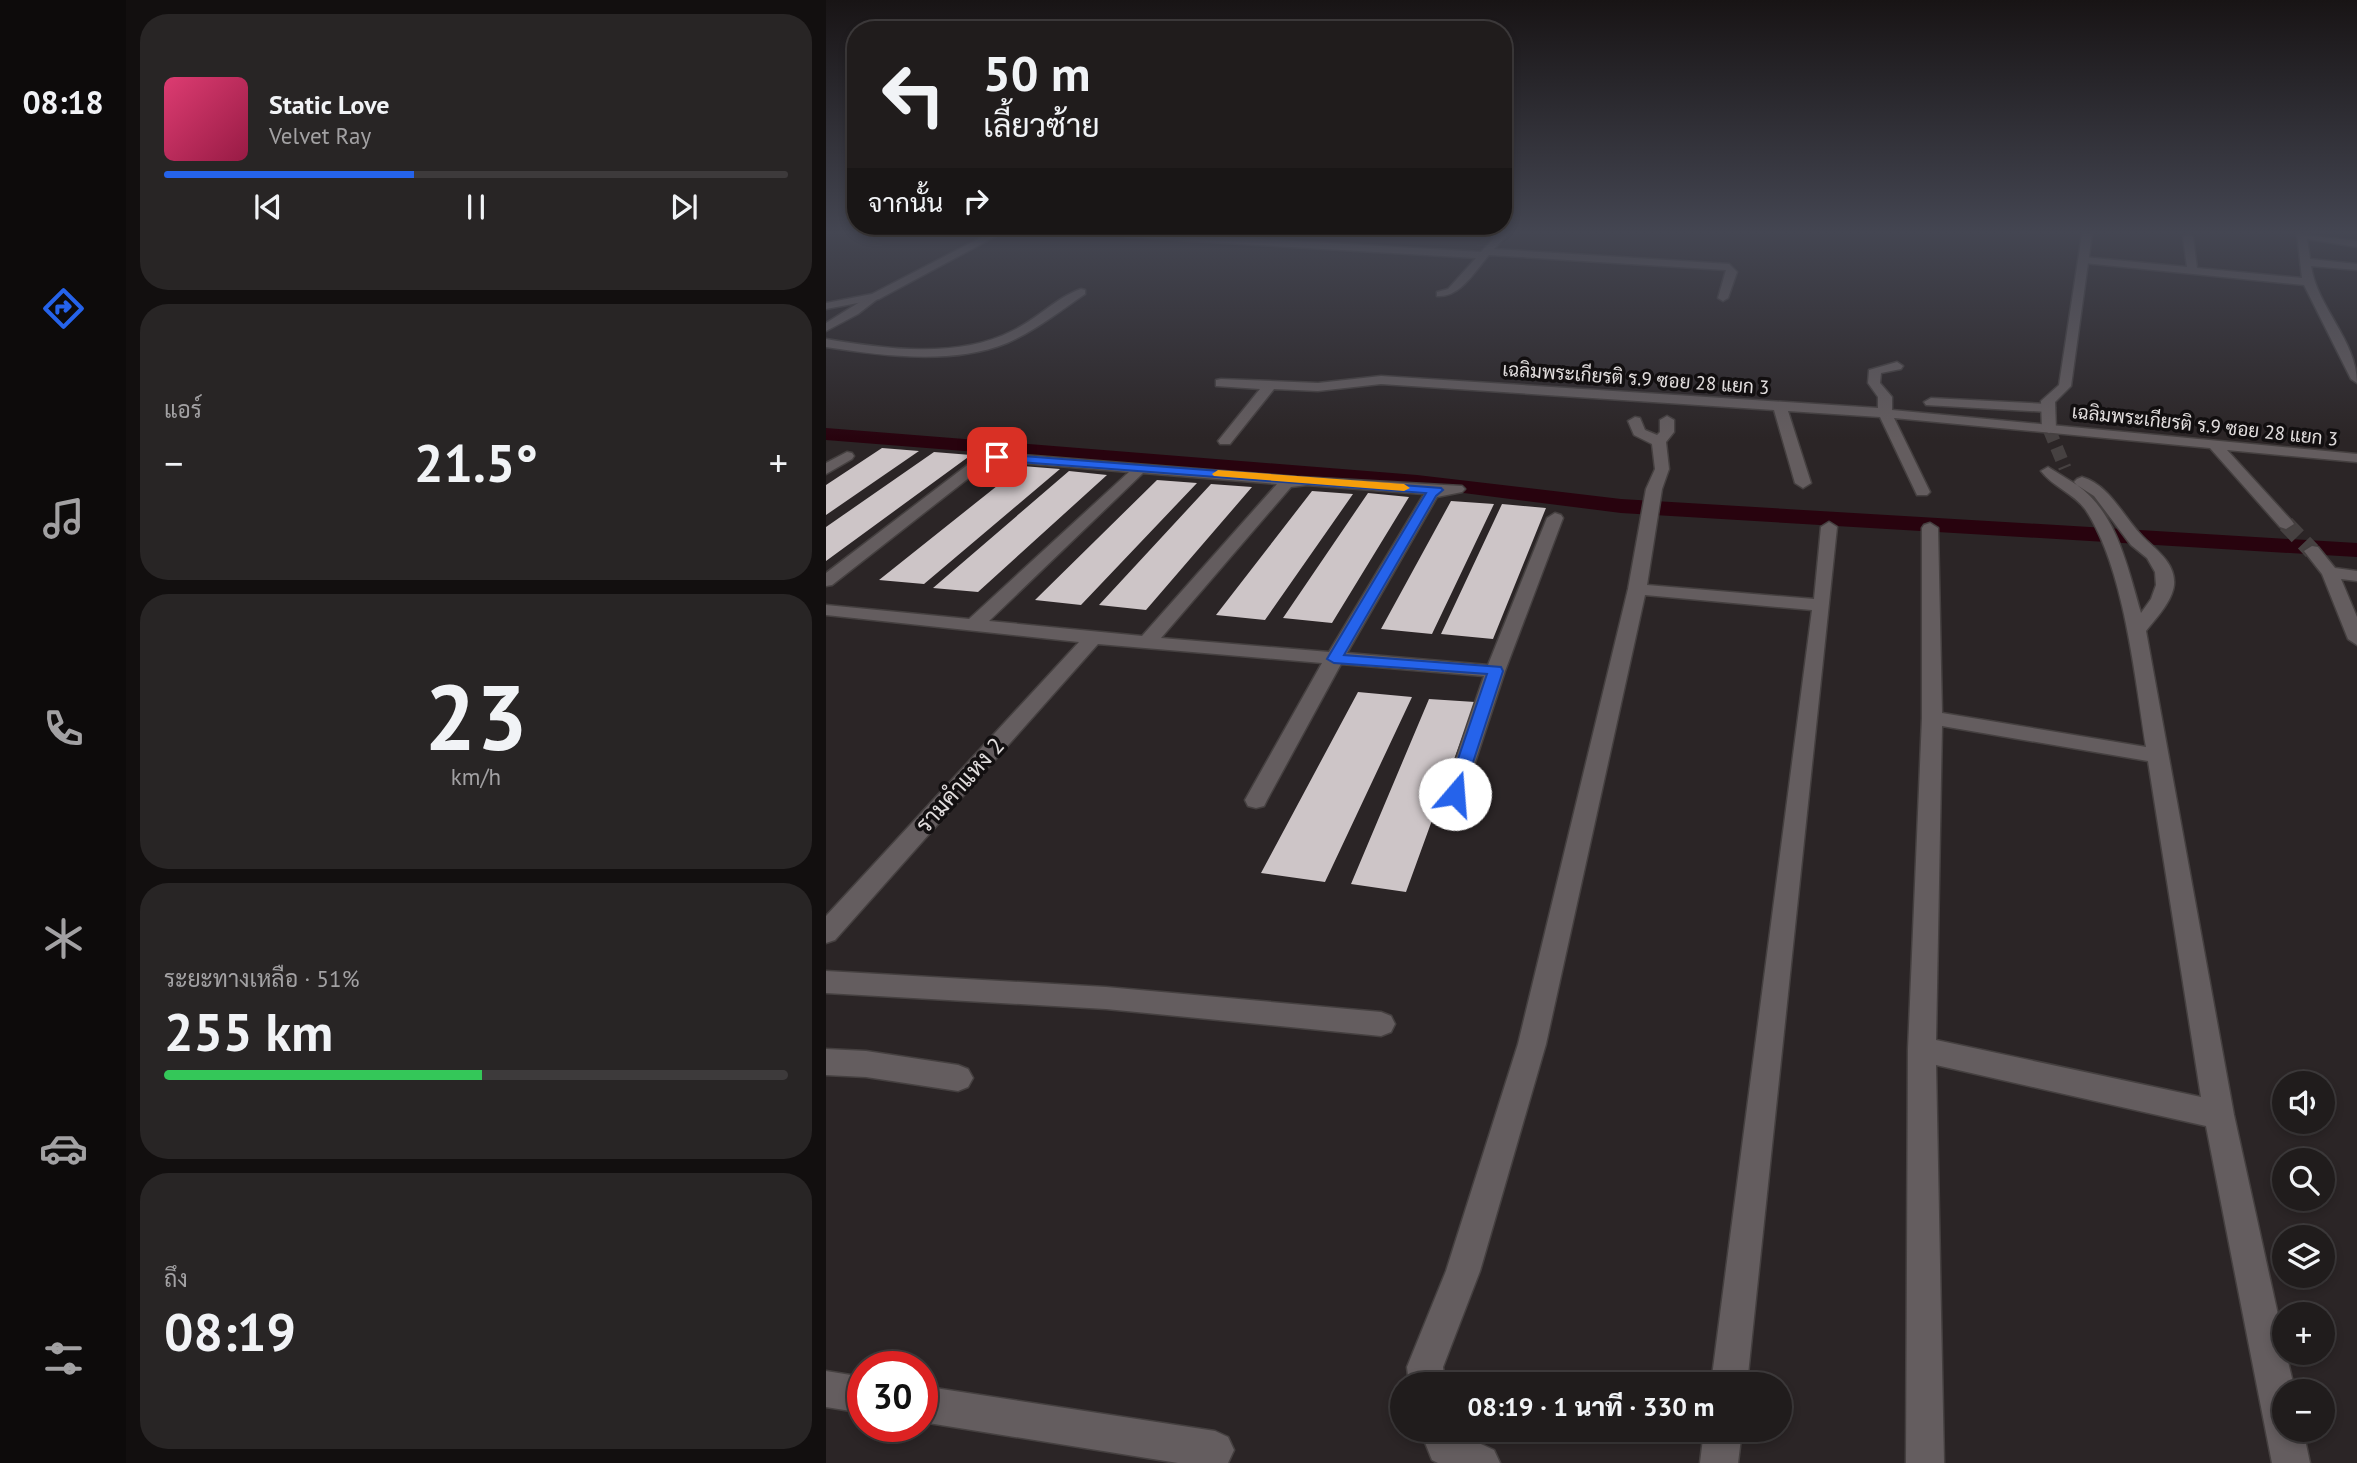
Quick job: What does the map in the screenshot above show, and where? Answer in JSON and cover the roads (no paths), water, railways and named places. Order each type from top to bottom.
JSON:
[{"type":"street","points":[[826,306],[844,302]]},
{"type":"street","points":[[826,328],[869,302]]},
{"type":"street","points":[[826,343],[910,350],[967,348],[993,344],[1065,302]]},
{"type":"street","name":"เฉลิมพระเกียรติ ร.9 ซอย 28 แยก 3","points":[[2049,429],[2048,401],[2065,386],[2078,302]]},
{"type":"street","points":[[2318,302],[2357,379]]},
{"type":"street","points":[[1897,366],[1875,370],[1874,383],[1885,397],[1885,413],[1922,492]]},
{"type":"street","name":"เฉลิมพระเกียรติ ร.9 ซอย 28 แยก 3","points":[[1221,383],[1318,387],[1381,380],[1638,397],[1668,410],[1780,406],[1885,413],[2357,458]]},
{"type":"street","points":[[1225,441],[1270,385]]},
{"type":"street","points":[[1638,397],[1635,416],[1639,432],[1659,442]]},
{"type":"street","points":[[1931,402],[2048,408]]},
{"type":"street","points":[[1780,406],[1803,483]]},
{"type":"street","points":[[1426,1372],[1425,1367],[1463,1272],[1532,1045],[1637,589],[1662,469],[1659,442],[1667,432],[1668,410]]},
{"type":"street","points":[[2216,446],[2286,524]]},
{"type":"street","points":[[826,470],[847,456]]},
{"type":"street","points":[[826,581],[979,463],[997,457],[1296,481],[1457,489]]},
{"type":"street","points":[[2065,468],[2099,493],[2137,541],[2154,555],[2164,572],[2165,584],[2160,599],[2137,631]]},
{"type":"street","points":[[2048,471],[2059,482],[2081,495],[2112,541],[2119,577],[2137,631],[2219,1115],[2274,1379]]},
{"type":"street","points":[[973,626],[1136,474]]},
{"type":"street","points":[[1146,642],[1280,488],[1296,481]]},
{"type":"street","points":[[1256,800],[1334,659],[1431,494],[1437,490]]},
{"type":"street","points":[[1455,794],[1495,671],[1555,518]]},
{"type":"street","points":[[1730,1372],[1829,527]]},
{"type":"street","points":[[1925,1463],[1922,1049],[1932,718],[1930,528]]},
{"type":"street","points":[[2312,551],[2330,573],[2357,639]]},
{"type":"street","points":[[2330,573],[2357,576]]},
{"type":"street","points":[[1637,589],[1822,605]]},
{"type":"street","points":[[826,610],[1093,638],[1495,671]]},
{"type":"street","name":"รามคำแหง 2","points":[[826,933],[1093,638]]},
{"type":"street","points":[[1932,718],[2160,756]]},
{"type":"street","points":[[826,982],[1106,998],[1381,1024]]},
{"type":"street","points":[[1922,1049],[2219,1115]]},
{"type":"street","points":[[826,1062],[866,1064],[958,1079]]},
{"type":"street","points":[[826,1389],[847,1392]]},
{"type":"street","points":[[938,1407],[1215,1450]]},
{"type":"street","points":[[1443,1442],[1445,1447],[1481,1463]]},
{"type":"street","points":[[1719,1463],[1722,1442]]},
{"type":"street","points":[[2287,1442],[2291,1463]]},
{"type":"waterway","points":[[826,434],[1417,481],[1621,506],[2357,550]]},
{"type":"tunnel","points":[[2049,429],[2065,468]]},
{"type":"tunnel","points":[[2286,524],[2312,551]]}]
